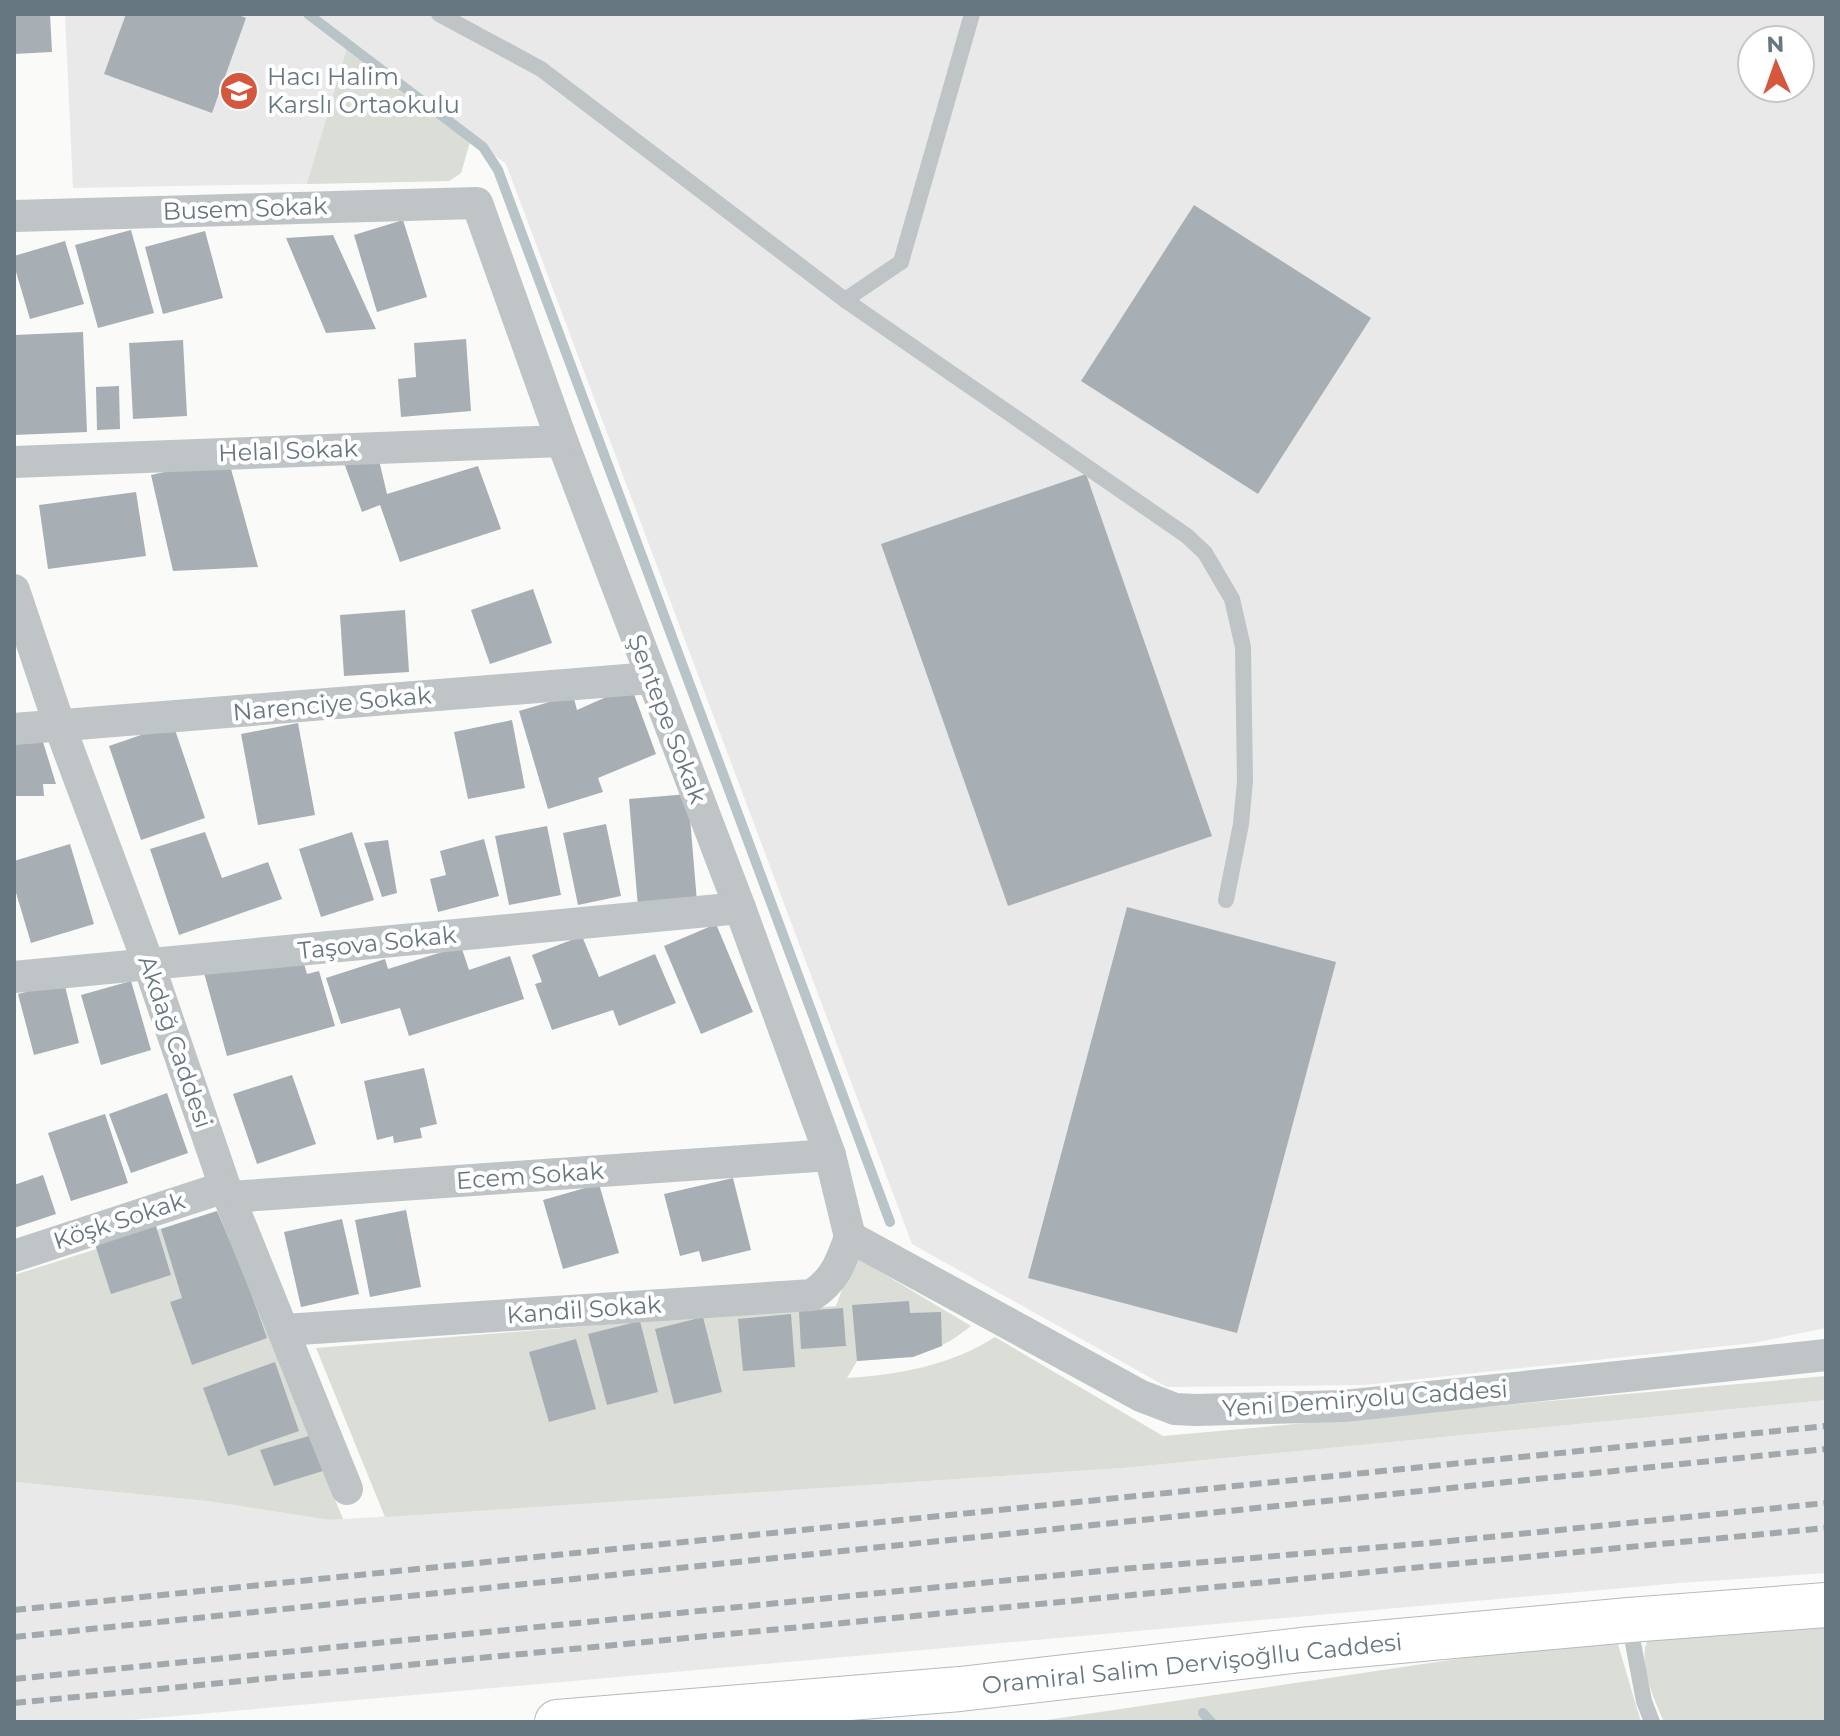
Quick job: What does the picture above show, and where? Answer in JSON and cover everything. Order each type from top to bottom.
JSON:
[{"type":"street","name":"Busem Sokak","points":[[14,216],[477,203]]},
{"type":"street","name":"Şentepe Sokak","points":[[477,203],[562,441],[740,908],[830,1155],[850,1237]]},
{"type":"street","name":"Helal Sokak","points":[[14,462],[562,441]]},
{"type":"street","name":"Akdağ Caddesi","points":[[14,590],[60,727],[149,965],[228,1192],[347,1489]]},
{"type":"street","name":"Narenciye Sokak","points":[[14,729],[651,678]]},
{"type":"street","name":"Taşova Sokak","points":[[14,977],[740,908]]},
{"type":"street","name":"Ecem Sokak","points":[[228,1192],[830,1155]]},
{"type":"street","name":"Köşk Sokak","points":[[14,1256],[228,1192]]},
{"type":"street","name":"Kandil Sokak","points":[[284,1330],[812,1295],[836,1273],[850,1237]]},
{"type":"street","name":"Yeni Demiryolu Caddesi","points":[[850,1237],[1141,1396],[1175,1409],[1344,1406],[1826,1355]]},
{"type":"street","name":"Oramiral Salim Dervişoğllu Caddesi","points":[[557,1722],[960,1689],[1285,1652],[1826,1605]]},
{"type":"lane","points":[[439,14],[541,69],[845,300],[1187,536],[1205,553],[1232,599],[1243,647],[1245,781],[1241,824],[1226,900]]},
{"type":"lane","points":[[845,300],[901,262],[972,14]]},
{"type":"lane","points":[[1629,1620],[1644,1701],[1652,1722]]},
{"type":"shaded area","points":[[65,14],[1826,14],[1826,1328],[1753,1343],[1364,1385],[1167,1387],[912,1244],[506,164],[471,138],[461,173],[449,181],[73,188]]},
{"type":"shaded area","points":[[348,45],[471,138],[461,173],[449,181],[307,184]]},
{"type":"shaded area","points":[[217,1211],[343,1519],[330,1520],[207,1501],[14,1482],[14,1275]]},
{"type":"shaded area","points":[[854,1256],[971,1326],[957,1337],[917,1354],[857,1361],[847,1378],[924,1367],[961,1355],[995,1337],[1163,1436],[1826,1376],[1826,1400],[1123,1468],[385,1517],[316,1348],[836,1306]]},
{"type":"shaded area","points":[[1826,1400],[1826,1573],[1680,1583],[108,1722],[14,1722],[14,1482],[207,1501],[330,1520],[1123,1468]]},
{"type":"shaded area","points":[[1826,1623],[1826,1722],[1664,1722],[1645,1667],[1644,1655],[1650,1636]]},
{"type":"shaded area","points":[[1605,1637],[1617,1641],[1641,1722],[1033,1722]]},
{"type":"building","points":[[14,14],[50,14],[52,52],[14,54]]},
{"type":"building","points":[[126,14],[236,14],[246,18],[212,113],[104,74]]},
{"type":"building","points":[[1194,205],[1371,318],[1258,494],[1081,381]]},
{"type":"building","points":[[403,220],[427,297],[377,312],[354,235]]},
{"type":"building","points":[[131,230],[154,313],[98,328],[75,245]]},
{"type":"building","points":[[205,231],[223,298],[163,314],[145,247]]},
{"type":"building","points":[[333,235],[376,329],[326,333],[286,238]]},
{"type":"building","points":[[65,241],[84,304],[30,319],[14,256]]},
{"type":"building","points":[[83,332],[87,432],[14,435],[14,335]]},
{"type":"building","points":[[466,339],[471,411],[401,417],[398,379],[416,377],[414,343]]},
{"type":"building","points":[[183,340],[187,416],[133,419],[129,343]]},
{"type":"building","points":[[119,386],[120,429],[97,430],[96,387]]},
{"type":"building","points":[[378,456],[387,494],[478,466],[501,529],[400,562],[380,505],[362,512],[343,460]]},
{"type":"building","points":[[228,458],[258,567],[173,571],[151,475]]},
{"type":"building","points":[[1086,474],[1212,836],[1008,906],[881,544]]},
{"type":"building","points":[[136,492],[146,556],[48,569],[39,505]]},
{"type":"building","points":[[533,589],[552,643],[490,664],[471,610]]},
{"type":"building","points":[[405,610],[409,672],[344,676],[340,615]]},
{"type":"building","points":[[631,686],[656,754],[598,778],[603,792],[548,809],[519,711],[573,695],[577,710]]},
{"type":"building","points":[[512,720],[525,788],[468,799],[454,732]]},
{"type":"building","points":[[298,723],[315,815],[258,825],[241,734]]},
{"type":"building","points":[[173,724],[205,818],[141,840],[109,746]]},
{"type":"building","points":[[43,742],[56,784],[43,784],[44,796],[14,796],[14,743]]},
{"type":"building","points":[[688,794],[697,902],[638,907],[629,799]]},
{"type":"building","points":[[606,824],[621,896],[578,905],[563,833]]},
{"type":"building","points":[[547,826],[561,895],[509,905],[495,836]]},
{"type":"building","points":[[205,832],[222,878],[268,862],[282,899],[179,935],[150,849]]},
{"type":"building","points":[[352,832],[374,900],[321,917],[299,849]]},
{"type":"building","points":[[484,839],[499,896],[438,912],[430,879],[446,875],[440,851]]},
{"type":"building","points":[[388,840],[397,893],[382,897],[364,843]]},
{"type":"building","points":[[70,844],[94,924],[31,943],[14,886],[14,861]]},
{"type":"building","points":[[1127,907],[1336,962],[1237,1333],[1028,1278]]},
{"type":"building","points":[[716,924],[753,1012],[701,1034],[664,946]]},
{"type":"building","points":[[582,936],[599,977],[655,954],[676,1003],[619,1026],[613,1010],[552,1030],[535,984],[542,982],[532,955]]},
{"type":"building","points":[[461,946],[469,970],[510,956],[524,999],[409,1036],[400,1008],[341,1024],[326,978],[385,959],[388,969]]},
{"type":"building","points":[[302,957],[307,974],[319,971],[335,1026],[227,1056],[204,973]]},
{"type":"building","points":[[131,981],[151,1050],[101,1065],[81,995]]},
{"type":"building","points":[[64,982],[79,1043],[34,1055],[18,994]]},
{"type":"building","points":[[424,1068],[437,1124],[420,1128],[422,1138],[394,1143],[393,1136],[377,1140],[364,1081]]},
{"type":"building","points":[[292,1075],[316,1144],[257,1164],[233,1094]]},
{"type":"building","points":[[167,1093],[188,1153],[131,1173],[109,1114]]},
{"type":"building","points":[[105,1114],[128,1183],[71,1201],[48,1133]]},
{"type":"building","points":[[43,1175],[56,1214],[14,1228],[14,1185]]},
{"type":"building","points":[[733,1178],[751,1250],[702,1262],[699,1251],[680,1256],[664,1194]]},
{"type":"building","points":[[599,1184],[619,1253],[563,1269],[543,1200]]},
{"type":"building","points":[[406,1210],[421,1287],[370,1297],[355,1220]]},
{"type":"building","points":[[217,1211],[267,1338],[192,1365],[170,1302],[182,1298],[161,1229]]},
{"type":"building","points":[[153,1216],[171,1275],[111,1294],[92,1235]]},
{"type":"building","points":[[342,1219],[359,1294],[301,1307],[284,1232]]},
{"type":"building","points":[[909,1301],[910,1313],[941,1312],[942,1346],[913,1357],[857,1361],[852,1305]]},
{"type":"building","points":[[843,1308],[846,1346],[801,1349],[799,1311]]},
{"type":"building","points":[[791,1314],[795,1367],[743,1371],[738,1319]]},
{"type":"building","points":[[703,1317],[722,1392],[674,1404],[655,1329]]},
{"type":"building","points":[[640,1321],[658,1392],[607,1405],[588,1334]]},
{"type":"building","points":[[576,1339],[596,1409],[549,1422],[529,1352]]},
{"type":"building","points":[[275,1362],[299,1431],[228,1456],[203,1388]]},
{"type":"building","points":[[309,1436],[323,1471],[274,1486],[260,1450]]},
{"type":"waterway","points":[[308,14],[483,147],[498,170],[890,1222]]},
{"type":"waterway","points":[[1203,1713],[1211,1722]]},
{"type":"railway","points":[[14,1610],[1826,1426]]},
{"type":"railway","points":[[14,1637],[1826,1449]]},
{"type":"railway","points":[[14,1679],[1111,1570],[1440,1542],[1826,1503]]},
{"type":"railway","points":[[14,1703],[1826,1528]]},
{"type":"place","name":"Hacı Halim Karslı Ortaokulu","points":[[239,91]]}]
